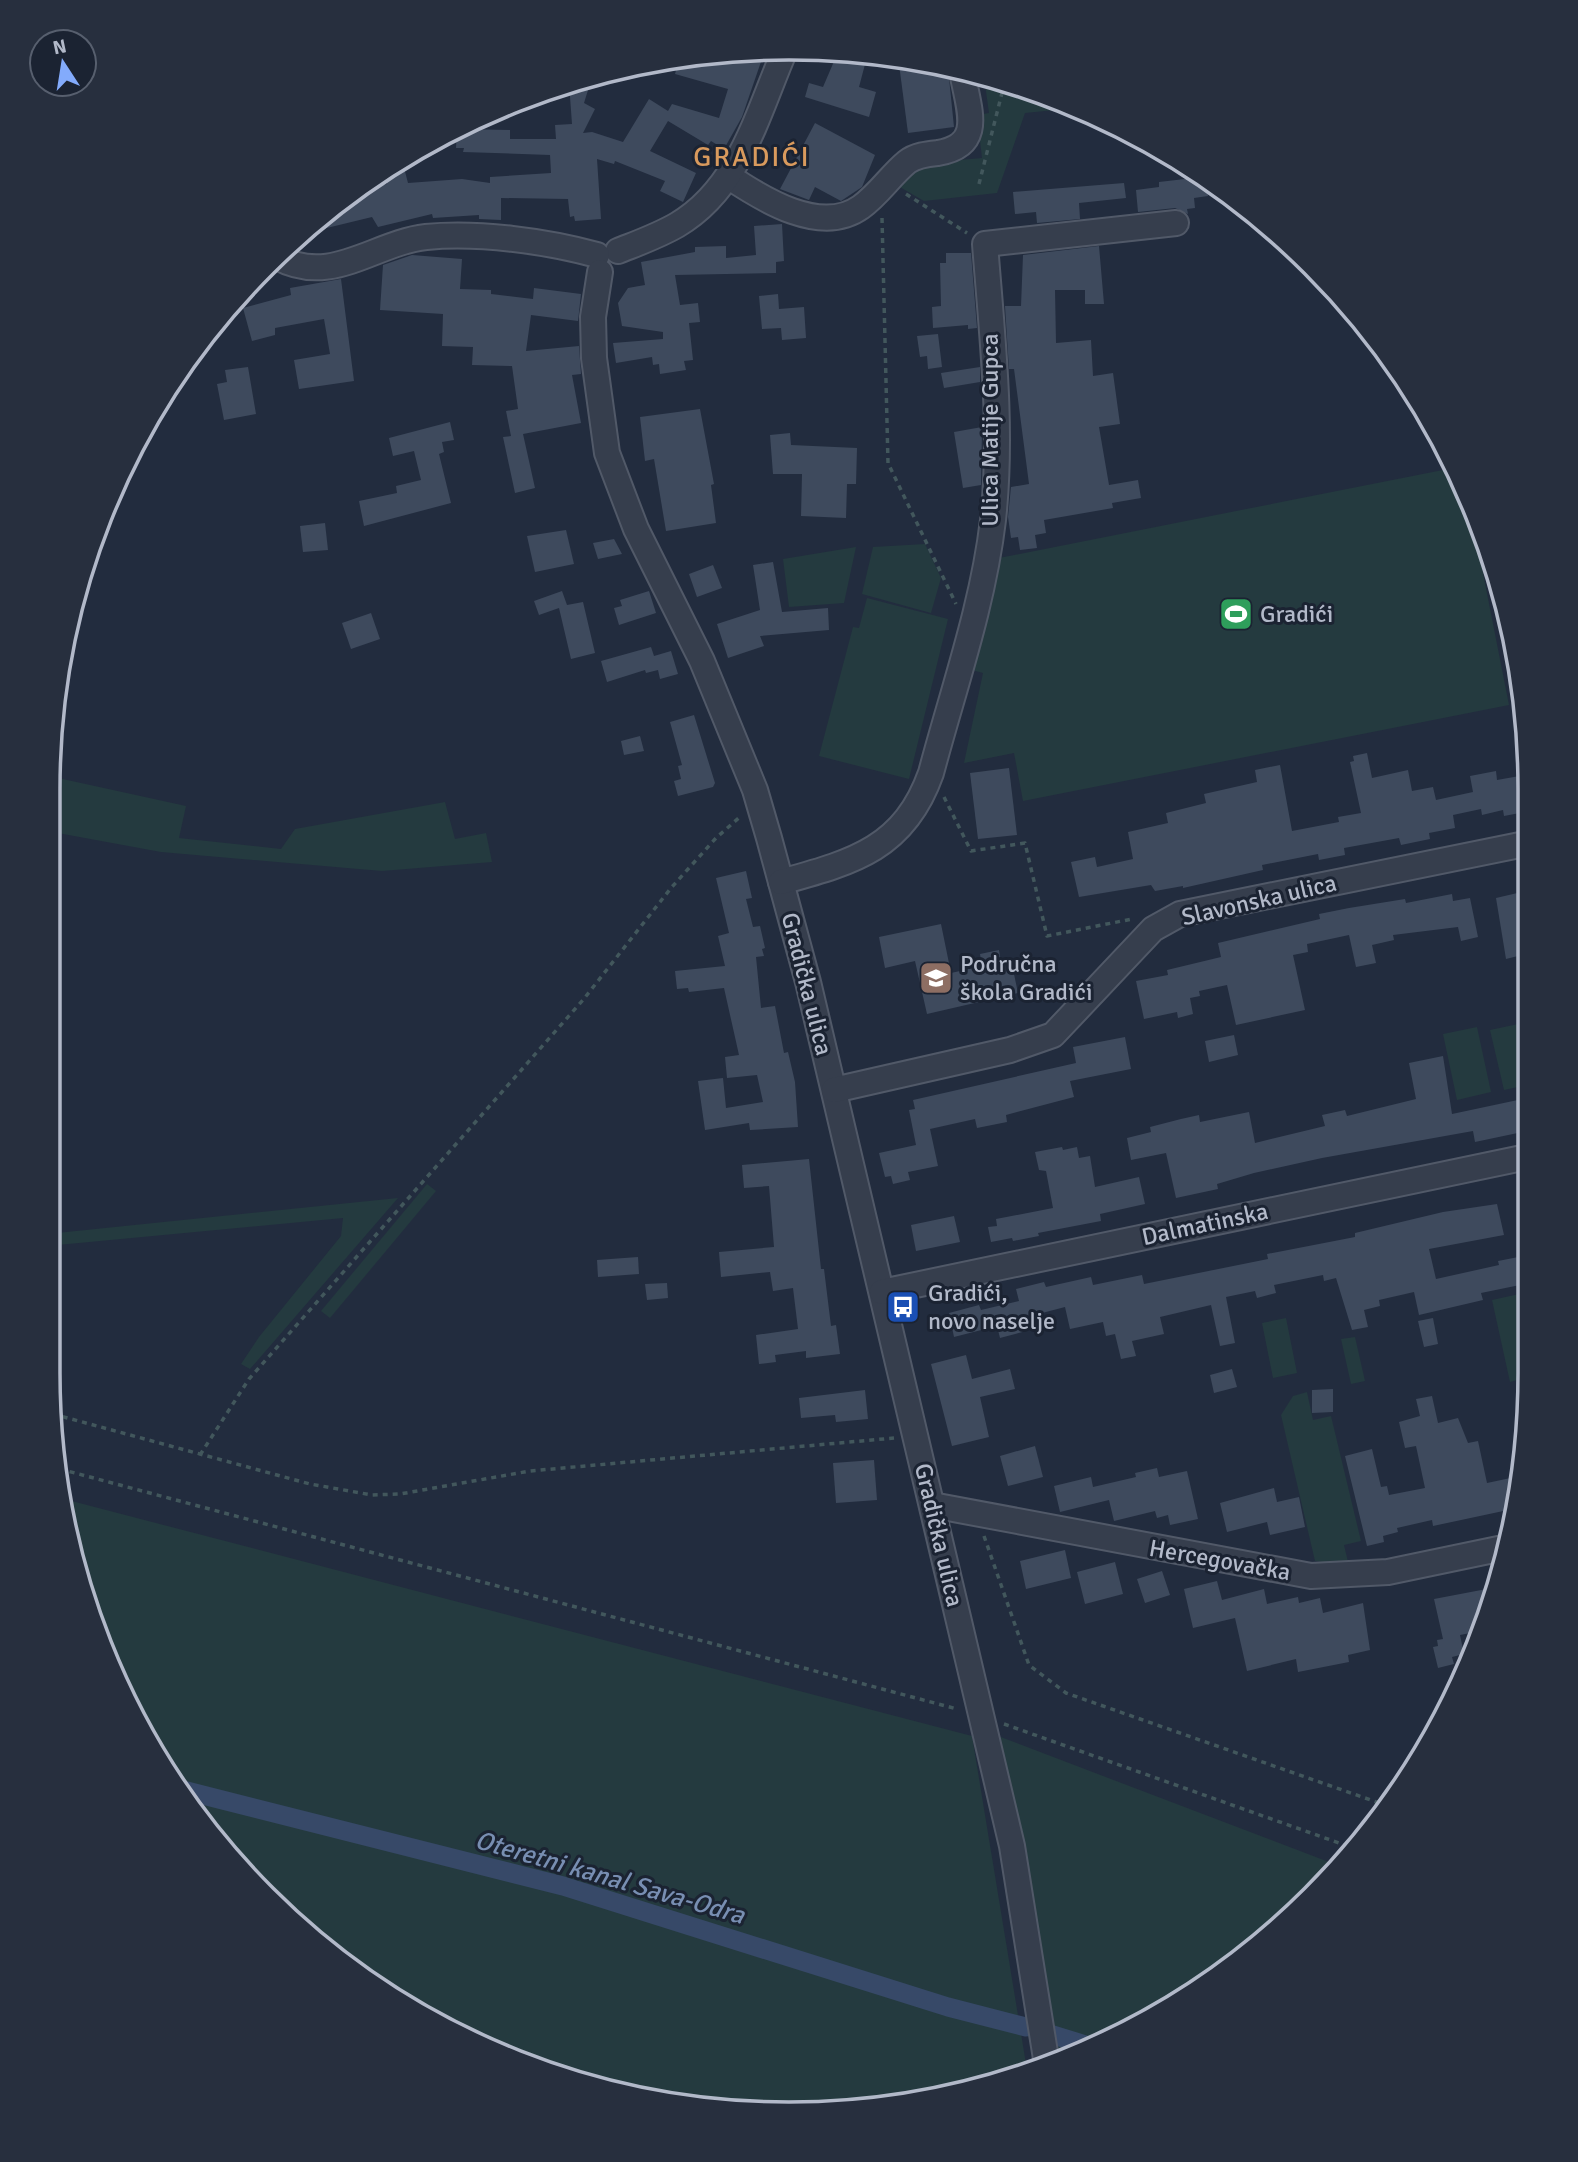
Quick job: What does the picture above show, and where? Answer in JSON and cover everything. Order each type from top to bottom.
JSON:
[{"type":"street","points":[[289,261],[316,268],[340,266],[399,243],[436,237],[536,242],[605,260],[679,223],[704,203],[728,176],[743,152],[781,60]]},
{"type":"street","points":[[728,176],[777,205],[829,218],[854,211],[914,158],[957,149],[968,139],[970,125],[963,81]]},
{"type":"street","points":[[985,244],[1175,223]]},
{"type":"street","name":"Ulica Matije Gupca","points":[[781,882],[857,859],[887,840],[911,816],[931,773],[985,570],[993,519],[995,375],[985,244]]},
{"type":"street","name":"Gradička ulica","points":[[605,260],[593,317],[594,358],[607,453],[631,519],[702,661],[759,803],[781,882],[834,1090],[1012,1846],[1045,2056]]},
{"type":"street","name":"Slavonska ulica","points":[[834,1090],[1010,1050],[1053,1035],[1153,929],[1180,914],[1518,845]]},
{"type":"street","name":"Dalmatinska","points":[[882,1292],[1518,1159]]},
{"type":"street","name":"Hercegovačka","points":[[932,1505],[1311,1576],[1388,1572],[1497,1549]]},
{"type":"path","points":[[979,184],[1002,92]]},
{"type":"path","points":[[968,635],[888,463],[884,186],[962,229],[977,244],[985,244]]},
{"type":"path","points":[[931,773],[971,851],[1026,843],[1047,936],[1141,917]]},
{"type":"path","points":[[200,1454],[249,1379],[583,1000],[671,888],[716,838],[759,803]]},
{"type":"path","points":[[61,1416],[348,1493],[400,1494],[530,1472],[916,1436]]},
{"type":"path","points":[[66,1471],[347,1547],[560,1600],[979,1715],[1345,1845]]},
{"type":"path","points":[[976,1514],[1029,1665],[1066,1693],[1378,1803]]},
{"type":"green space","points":[[985,86],[1055,110],[1025,113],[997,193],[924,201],[898,186],[915,164],[982,158],[977,115],[989,113]]},
{"type":"green space","name":"Gradići","points":[[1445,470],[1479,552],[1509,705],[1023,801],[1014,753],[964,763],[983,673],[968,669],[994,559]]},
{"type":"green space","points":[[925,544],[941,578],[931,613],[862,594],[873,547]]},
{"type":"green space","points":[[856,547],[844,603],[789,607],[783,559]]},
{"type":"green space","points":[[867,598],[948,619],[909,779],[819,756],[853,627],[859,628]]},
{"type":"green space","points":[[59,778],[186,806],[179,838],[281,849],[295,829],[445,802],[455,839],[486,833],[492,862],[382,871],[161,852],[59,833]]},
{"type":"green space","points":[[1518,1024],[1518,1087],[1504,1090],[1490,1030]]},
{"type":"green space","points":[[1477,1027],[1491,1092],[1457,1100],[1443,1034]]},
{"type":"green space","points":[[427,1184],[436,1191],[330,1318],[321,1311]]},
{"type":"green space","points":[[398,1198],[250,1369],[241,1364],[259,1337],[341,1236],[343,1218],[59,1245],[59,1233]]},
{"type":"green space","points":[[1518,1294],[1518,1380],[1510,1382],[1492,1300]]},
{"type":"green space","points":[[1286,1318],[1297,1373],[1273,1378],[1262,1323]]},
{"type":"green space","points":[[1355,1337],[1365,1381],[1351,1384],[1341,1339]]},
{"type":"green space","points":[[1307,1392],[1313,1420],[1331,1416],[1361,1541],[1344,1545],[1349,1566],[1315,1561],[1281,1415],[1293,1396]]},
{"type":"green space","points":[[72,1501],[972,1736],[1026,2063],[978,2078],[931,2088],[837,2101],[741,2101],[694,2096],[600,2078],[510,2047],[424,2005],[345,1952],[273,1889],[210,1817],[182,1778],[135,1696],[98,1607],[84,1562]]},
{"type":"green space","points":[[998,1736],[1329,1862],[1270,1921],[1194,1980],[1112,2027],[1052,2053]]},
{"type":"building","points":[[761,61],[742,117],[724,149],[711,141],[708,145],[668,121],[650,151],[696,173],[683,202],[660,191],[665,181],[615,161],[614,164],[597,159],[601,219],[575,221],[574,216],[570,217],[568,199],[501,198],[501,220],[479,219],[479,215],[433,218],[432,214],[378,227],[372,217],[322,229],[404,169],[408,183],[462,179],[490,183],[490,177],[551,173],[550,155],[463,152],[464,148],[456,148],[456,140],[478,129],[510,130],[510,139],[556,139],[555,125],[572,124],[570,93],[589,87],[584,103],[595,109],[583,133],[592,132],[623,142],[649,99],[668,111],[672,104],[719,118],[728,89],[675,74],[676,69],[694,66]]},
{"type":"building","points":[[834,61],[865,64],[859,87],[876,92],[869,117],[805,97],[809,83],[823,87]]},
{"type":"building","points":[[900,69],[949,78],[954,127],[908,133]]},
{"type":"building","points":[[815,123],[875,155],[862,187],[841,201],[815,187],[809,200],[780,189]]},
{"type":"building","points":[[1189,179],[1207,192],[1208,196],[1194,198],[1195,208],[1187,209],[1188,214],[1175,208],[1138,212],[1136,190],[1159,187],[1159,182]]},
{"type":"building","points":[[1124,183],[1126,198],[1079,203],[1080,219],[1037,223],[1036,212],[1015,214],[1013,192]]},
{"type":"building","points":[[782,224],[784,261],[776,262],[776,273],[675,275],[680,305],[698,303],[700,322],[689,323],[693,360],[684,361],[686,370],[660,374],[659,364],[653,365],[652,357],[616,363],[613,343],[663,339],[663,332],[622,326],[618,303],[628,288],[645,285],[641,262],[695,252],[695,247],[726,246],[726,258],[756,255],[754,226]]},
{"type":"building","points":[[1099,246],[1104,304],[1085,304],[1085,290],[1055,290],[1056,343],[1091,340],[1093,376],[1113,373],[1120,424],[1099,427],[1109,485],[1138,480],[1141,498],[1112,503],[1113,508],[1044,520],[1046,533],[1035,535],[1037,548],[1020,550],[1018,537],[1011,538],[1008,517],[1011,487],[1029,484],[1014,369],[1009,369],[1005,306],[1021,306],[1023,255]]},
{"type":"building","points":[[946,253],[971,253],[977,328],[968,329],[968,325],[933,328],[932,307],[941,306],[940,263],[946,263]]},
{"type":"building","points":[[412,255],[462,259],[460,289],[491,290],[491,294],[533,299],[534,288],[581,294],[578,321],[531,315],[526,351],[579,346],[581,374],[572,375],[581,423],[523,434],[535,488],[515,493],[503,437],[511,436],[506,411],[518,409],[512,366],[472,365],[473,347],[442,346],[443,314],[380,310],[383,265]]},
{"type":"building","points":[[341,279],[354,381],[299,389],[294,360],[330,354],[324,319],[275,328],[275,335],[252,341],[243,308],[291,295],[290,288]]},
{"type":"building","points":[[778,294],[779,309],[804,307],[806,338],[782,340],[781,328],[762,329],[759,296]]},
{"type":"building","points":[[938,334],[942,367],[928,369],[927,356],[920,357],[917,336]]},
{"type":"building","points":[[248,367],[256,414],[224,420],[217,384],[227,382],[225,370]]},
{"type":"building","points":[[980,367],[980,382],[944,388],[941,373]]},
{"type":"building","points":[[700,409],[714,484],[711,485],[716,523],[666,531],[654,459],[645,461],[640,417]]},
{"type":"building","points":[[450,422],[454,440],[442,442],[444,452],[439,454],[451,503],[364,526],[359,501],[397,493],[396,486],[421,480],[414,451],[393,456],[389,438]]},
{"type":"building","points":[[982,427],[981,485],[963,488],[954,432]]},
{"type":"building","points":[[790,433],[791,445],[857,448],[856,484],[847,484],[846,518],[801,516],[802,474],[773,474],[770,435]]},
{"type":"building","points":[[325,523],[328,550],[303,552],[300,526]]},
{"type":"building","points":[[566,530],[574,564],[535,572],[527,536]]},
{"type":"building","points":[[614,539],[622,554],[598,559],[593,543]]},
{"type":"building","points":[[773,562],[782,612],[828,608],[829,630],[760,636],[764,646],[728,658],[717,624],[760,610],[753,565]]},
{"type":"building","points":[[713,565],[722,588],[697,597],[689,574]]},
{"type":"building","points":[[562,591],[567,605],[583,602],[595,653],[571,659],[559,608],[539,615],[534,601]]},
{"type":"building","points":[[649,591],[656,613],[619,625],[614,608],[622,606],[620,600]]},
{"type":"building","points":[[371,613],[380,639],[351,649],[342,623]]},
{"type":"building","points":[[651,647],[654,656],[671,651],[678,674],[660,679],[658,670],[646,673],[645,670],[607,682],[601,661]]},
{"type":"building","points":[[694,715],[715,783],[713,787],[678,796],[674,781],[681,779],[678,766],[682,765],[670,722]]},
{"type":"building","points":[[640,736],[644,751],[624,755],[621,741]]},
{"type":"building","points":[[1367,753],[1372,778],[1408,770],[1412,791],[1433,787],[1436,800],[1473,792],[1470,776],[1496,771],[1497,780],[1518,776],[1518,813],[1504,816],[1503,810],[1482,815],[1481,809],[1453,815],[1455,828],[1429,833],[1430,839],[1401,845],[1399,838],[1344,848],[1345,855],[1319,860],[1318,854],[1262,865],[1263,870],[1183,888],[1155,891],[1151,885],[1079,897],[1071,862],[1095,857],[1097,867],[1133,859],[1128,832],[1168,823],[1166,813],[1206,803],[1204,794],[1257,782],[1255,770],[1280,765],[1292,831],[1339,822],[1338,817],[1361,813],[1350,762],[1354,761],[1353,756]]},
{"type":"building","points":[[1009,768],[1017,835],[978,839],[970,773]]},
{"type":"building","points":[[746,871],[752,898],[746,899],[753,927],[760,926],[765,948],[762,949],[764,956],[756,957],[761,1008],[775,1006],[784,1053],[788,1052],[795,1082],[798,1127],[750,1130],[749,1123],[705,1130],[698,1081],[723,1078],[726,1108],[763,1102],[757,1075],[727,1078],[725,1057],[739,1055],[724,988],[689,992],[688,988],[677,989],[675,971],[725,966],[718,936],[729,933],[716,878]]},
{"type":"building","points":[[1518,893],[1518,956],[1506,959],[1496,898]]},
{"type":"building","points":[[1452,894],[1453,901],[1470,898],[1478,937],[1461,941],[1458,927],[1393,935],[1394,940],[1372,945],[1376,963],[1356,967],[1349,935],[1307,944],[1308,952],[1293,955],[1305,1010],[1236,1025],[1227,985],[1199,991],[1200,996],[1190,998],[1193,1014],[1178,1018],[1177,1012],[1144,1019],[1136,981],[1168,975],[1167,970],[1221,957],[1218,943],[1320,919],[1319,914]]},
{"type":"building","points":[[941,924],[951,973],[982,966],[980,954],[999,950],[1001,962],[1011,960],[1018,993],[927,1014],[915,961],[885,968],[879,937]]},
{"type":"building","points":[[1234,1035],[1238,1055],[1209,1062],[1205,1041]]},
{"type":"building","points":[[1125,1037],[1131,1069],[1070,1081],[1074,1097],[1006,1115],[1007,1122],[977,1128],[975,1119],[930,1129],[938,1166],[908,1172],[910,1180],[893,1184],[891,1176],[885,1177],[879,1153],[916,1145],[909,1110],[915,1109],[913,1100],[1076,1063],[1073,1047]]},
{"type":"building","points":[[1443,1056],[1452,1114],[1518,1100],[1518,1133],[1475,1142],[1473,1131],[1322,1158],[1254,1173],[1217,1184],[1218,1189],[1176,1198],[1166,1153],[1131,1160],[1127,1138],[1151,1132],[1150,1127],[1199,1115],[1200,1122],[1249,1112],[1255,1143],[1325,1126],[1322,1115],[1345,1110],[1347,1116],[1416,1099],[1409,1063]]},
{"type":"building","points":[[1062,1147],[1063,1150],[1077,1147],[1079,1158],[1090,1156],[1095,1187],[1139,1177],[1145,1204],[1100,1214],[1101,1221],[1038,1233],[1039,1236],[1013,1241],[1012,1238],[991,1242],[988,1227],[997,1226],[996,1219],[1053,1208],[1046,1171],[1039,1170],[1035,1152]]},
{"type":"building","points":[[809,1159],[821,1269],[824,1269],[831,1326],[836,1325],[840,1354],[806,1358],[806,1351],[775,1355],[776,1362],[759,1364],[756,1335],[798,1329],[793,1288],[773,1291],[770,1272],[721,1277],[719,1252],[774,1247],[769,1186],[744,1188],[742,1165]]},
{"type":"building","points":[[1497,1204],[1504,1235],[1429,1249],[1436,1279],[1499,1265],[1498,1261],[1518,1257],[1518,1285],[1481,1293],[1483,1300],[1419,1315],[1414,1292],[1379,1300],[1380,1306],[1364,1310],[1368,1327],[1352,1330],[1336,1278],[1324,1281],[1323,1275],[1274,1285],[1276,1293],[1257,1298],[1255,1291],[1226,1297],[1235,1343],[1220,1346],[1211,1305],[1160,1317],[1164,1334],[1132,1341],[1136,1356],[1121,1359],[1115,1334],[1106,1336],[1103,1322],[1070,1329],[1065,1307],[1023,1318],[1026,1331],[1000,1338],[997,1326],[954,1337],[949,1313],[979,1305],[981,1310],[1019,1301],[1016,1289],[1044,1282],[1046,1287],[1091,1277],[1093,1285],[1142,1275],[1144,1284],[1268,1259],[1267,1254],[1355,1237],[1355,1233],[1443,1212]]},
{"type":"building","points":[[954,1216],[960,1242],[916,1251],[911,1225]]},
{"type":"building","points":[[638,1257],[639,1274],[598,1277],[597,1260]]},
{"type":"building","points":[[667,1283],[668,1298],[647,1300],[645,1284]]},
{"type":"building","points":[[1433,1318],[1438,1344],[1424,1347],[1418,1321]]},
{"type":"building","points":[[966,1355],[972,1379],[1010,1369],[1015,1389],[980,1397],[989,1437],[952,1446],[931,1364]]},
{"type":"building","points":[[1232,1369],[1237,1387],[1214,1393],[1210,1375]]},
{"type":"building","points":[[1333,1389],[1333,1412],[1312,1413],[1312,1390]]},
{"type":"building","points":[[865,1390],[868,1419],[836,1422],[835,1415],[801,1418],[799,1398]]},
{"type":"building","points":[[1432,1396],[1438,1423],[1458,1418],[1468,1443],[1478,1441],[1487,1483],[1510,1478],[1505,1511],[1433,1526],[1432,1520],[1397,1528],[1398,1532],[1383,1536],[1384,1542],[1367,1546],[1345,1456],[1372,1449],[1381,1487],[1387,1486],[1389,1495],[1425,1488],[1416,1446],[1405,1448],[1399,1422],[1420,1416],[1416,1399]]},
{"type":"building","points":[[1035,1446],[1043,1477],[1008,1486],[1000,1456]]},
{"type":"building","points":[[874,1460],[877,1500],[836,1503],[833,1463]]},
{"type":"building","points":[[1157,1468],[1159,1477],[1187,1471],[1198,1519],[1170,1525],[1168,1515],[1157,1518],[1155,1511],[1114,1521],[1109,1500],[1060,1512],[1054,1486],[1091,1477],[1093,1487],[1136,1477],[1135,1473]]},
{"type":"building","points":[[1274,1488],[1277,1502],[1299,1497],[1305,1527],[1270,1535],[1267,1522],[1227,1532],[1220,1503]]},
{"type":"building","points":[[1065,1550],[1071,1578],[1026,1589],[1020,1561]]},
{"type":"building","points":[[1115,1562],[1123,1594],[1085,1604],[1077,1572]]},
{"type":"building","points":[[1162,1571],[1170,1595],[1145,1603],[1137,1579]]},
{"type":"building","points":[[1217,1581],[1222,1600],[1264,1589],[1267,1604],[1298,1597],[1299,1603],[1320,1598],[1323,1613],[1363,1603],[1370,1650],[1348,1655],[1349,1662],[1298,1672],[1296,1659],[1247,1671],[1235,1618],[1193,1628],[1184,1589]]},
{"type":"building","points":[[1486,1589],[1470,1633],[1460,1635],[1462,1655],[1452,1657],[1454,1664],[1438,1668],[1433,1647],[1438,1646],[1437,1640],[1443,1639],[1434,1599]]},
{"type":"waterway","name":"Oteretni kanal Sava-Odra","points":[[192,1792],[563,1886],[948,2007],[1026,2027]]},
{"type":"waterway","name":"Oteretni kanal Sava-Odra","points":[[1050,2034],[1078,2043]]},
{"type":"place","name":"Gradići","points":[[1236,614]]},
{"type":"place","name":"Područna škola Gradići","points":[[936,978]]},
{"type":"place","name":"Gradići, novo naselje","points":[[903,1307]]},
{"type":"district","name":"GRADIĆI","points":[[752,156]]}]
